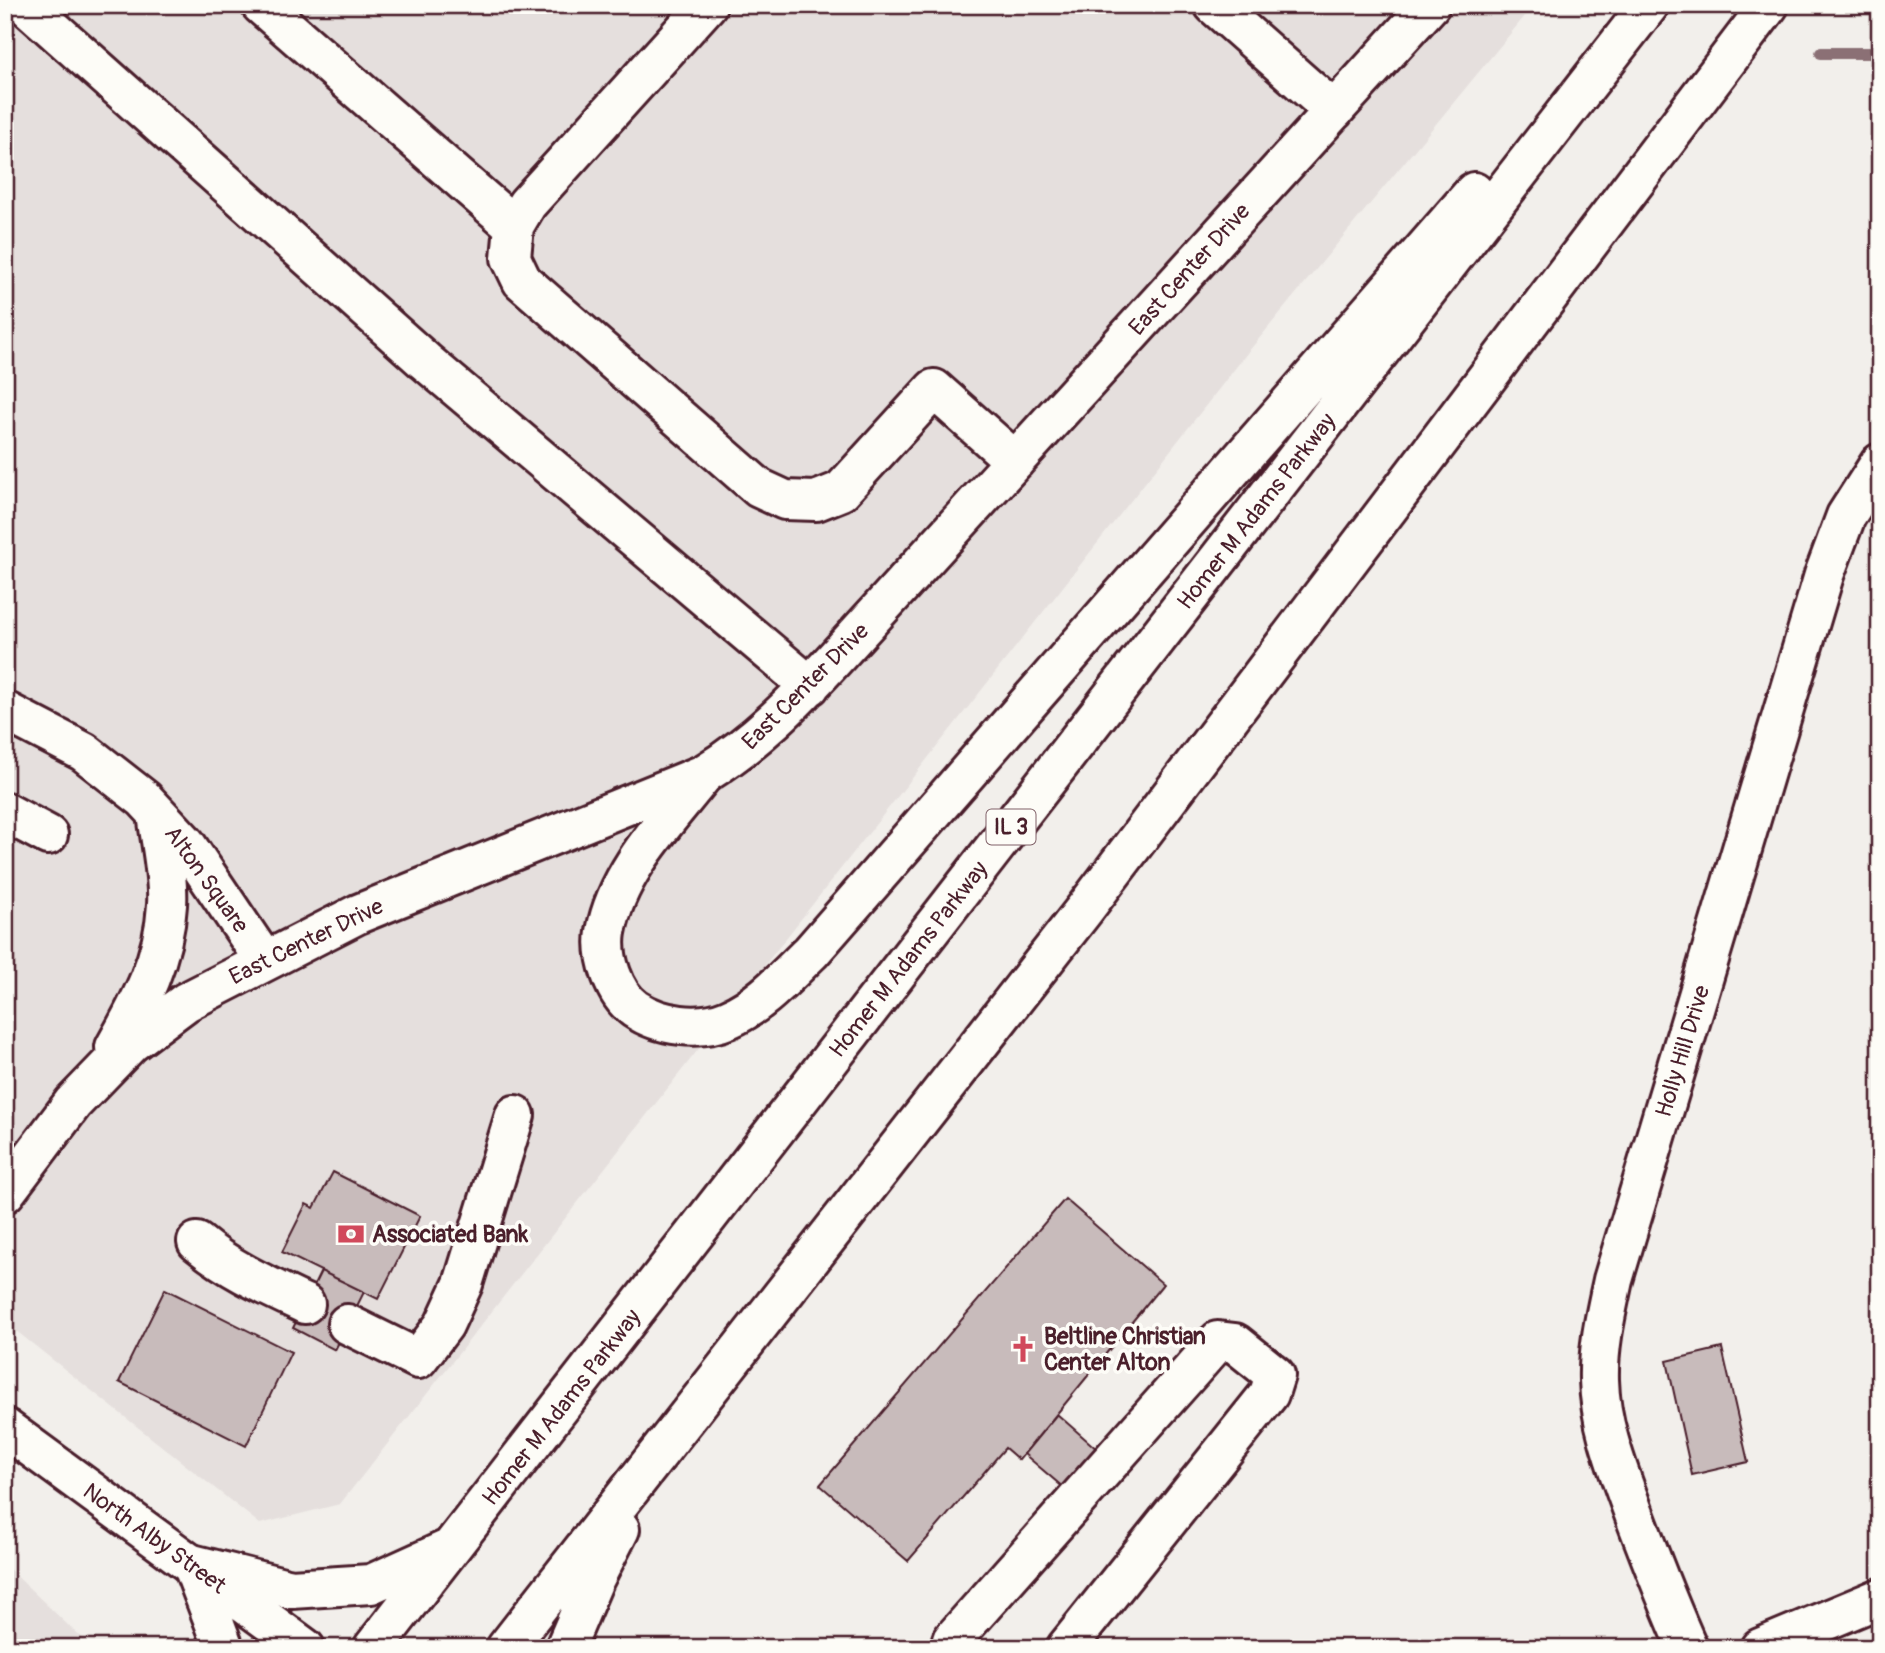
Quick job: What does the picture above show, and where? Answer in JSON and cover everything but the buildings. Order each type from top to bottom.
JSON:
[{"type":"main road","points":[[26,5],[425,361],[810,686]]},
{"type":"main road","points":[[261,5],[514,226]]},
{"type":"main road","points":[[707,5],[527,204],[514,226],[511,258],[522,281],[759,488],[785,500],[816,501],[841,491],[934,389],[1015,461]]},
{"type":"main road","points":[[1214,5],[1334,111]]},
{"type":"main road","name":"East Center Drive","points":[[5,1193],[73,1103],[131,1044],[186,1002],[358,914],[704,774],[736,754],[771,726],[1430,5]]},
{"type":"main road","points":[[704,774],[645,850],[616,897],[606,934],[608,966],[619,992],[635,1009],[669,1024],[695,1026],[724,1021],[739,1014],[770,992],[811,952],[1507,153],[1630,5]]},
{"type":"main road","name":"Homer M Adams Parkway","points":[[373,1648],[1649,5]]},
{"type":"main road","points":[[506,1648],[1084,910],[1769,5]]},
{"type":"main road","name":"Holly Hill Drive","points":[[1688,1648],[1668,1603],[1618,1469],[1602,1409],[1599,1380],[1601,1341],[1613,1280],[1824,575],[1846,516],[1880,463]]},
{"type":"main road","name":"Alton Square","points":[[5,711],[84,752],[144,799],[186,844],[264,960]]},
{"type":"main road","points":[[5,812],[48,835]]},
{"type":"main road","points":[[98,1078],[141,1000],[161,953],[167,903],[156,813]]},
{"type":"main road","points":[[347,1324],[418,1359],[444,1325],[463,1284],[515,1115]]},
{"type":"main road","points":[[197,1242],[253,1279],[305,1304]]},
{"type":"main road","points":[[950,1648],[952,1640],[1218,1340],[1235,1343],[1275,1375],[1269,1394],[1066,1648]]},
{"type":"main road","name":"North Alby Street","points":[[5,1428],[305,1648]]},
{"type":"main road","points":[[565,1648],[594,1580],[659,1452]]},
{"type":"main road","points":[[192,1564],[291,1589],[371,1584],[452,1548]]},
{"type":"main road","points":[[192,1564],[224,1648]]},
{"type":"main road","points":[[1760,1648],[1880,1598]]},
{"type":"shaded area","points":[[5,5],[1534,5],[1248,352],[340,1504],[260,1524],[5,1322]]},
{"type":"shaded area","points":[[5,1565],[92,1648],[5,1648]]},
{"type":"waterway","points":[[1821,53],[1880,53]]},
{"type":"place","name":"Associated Bank","points":[[351,1234]]},
{"type":"place","name":"Beltline Christian Center Alton","points":[[1023,1349]]}]
